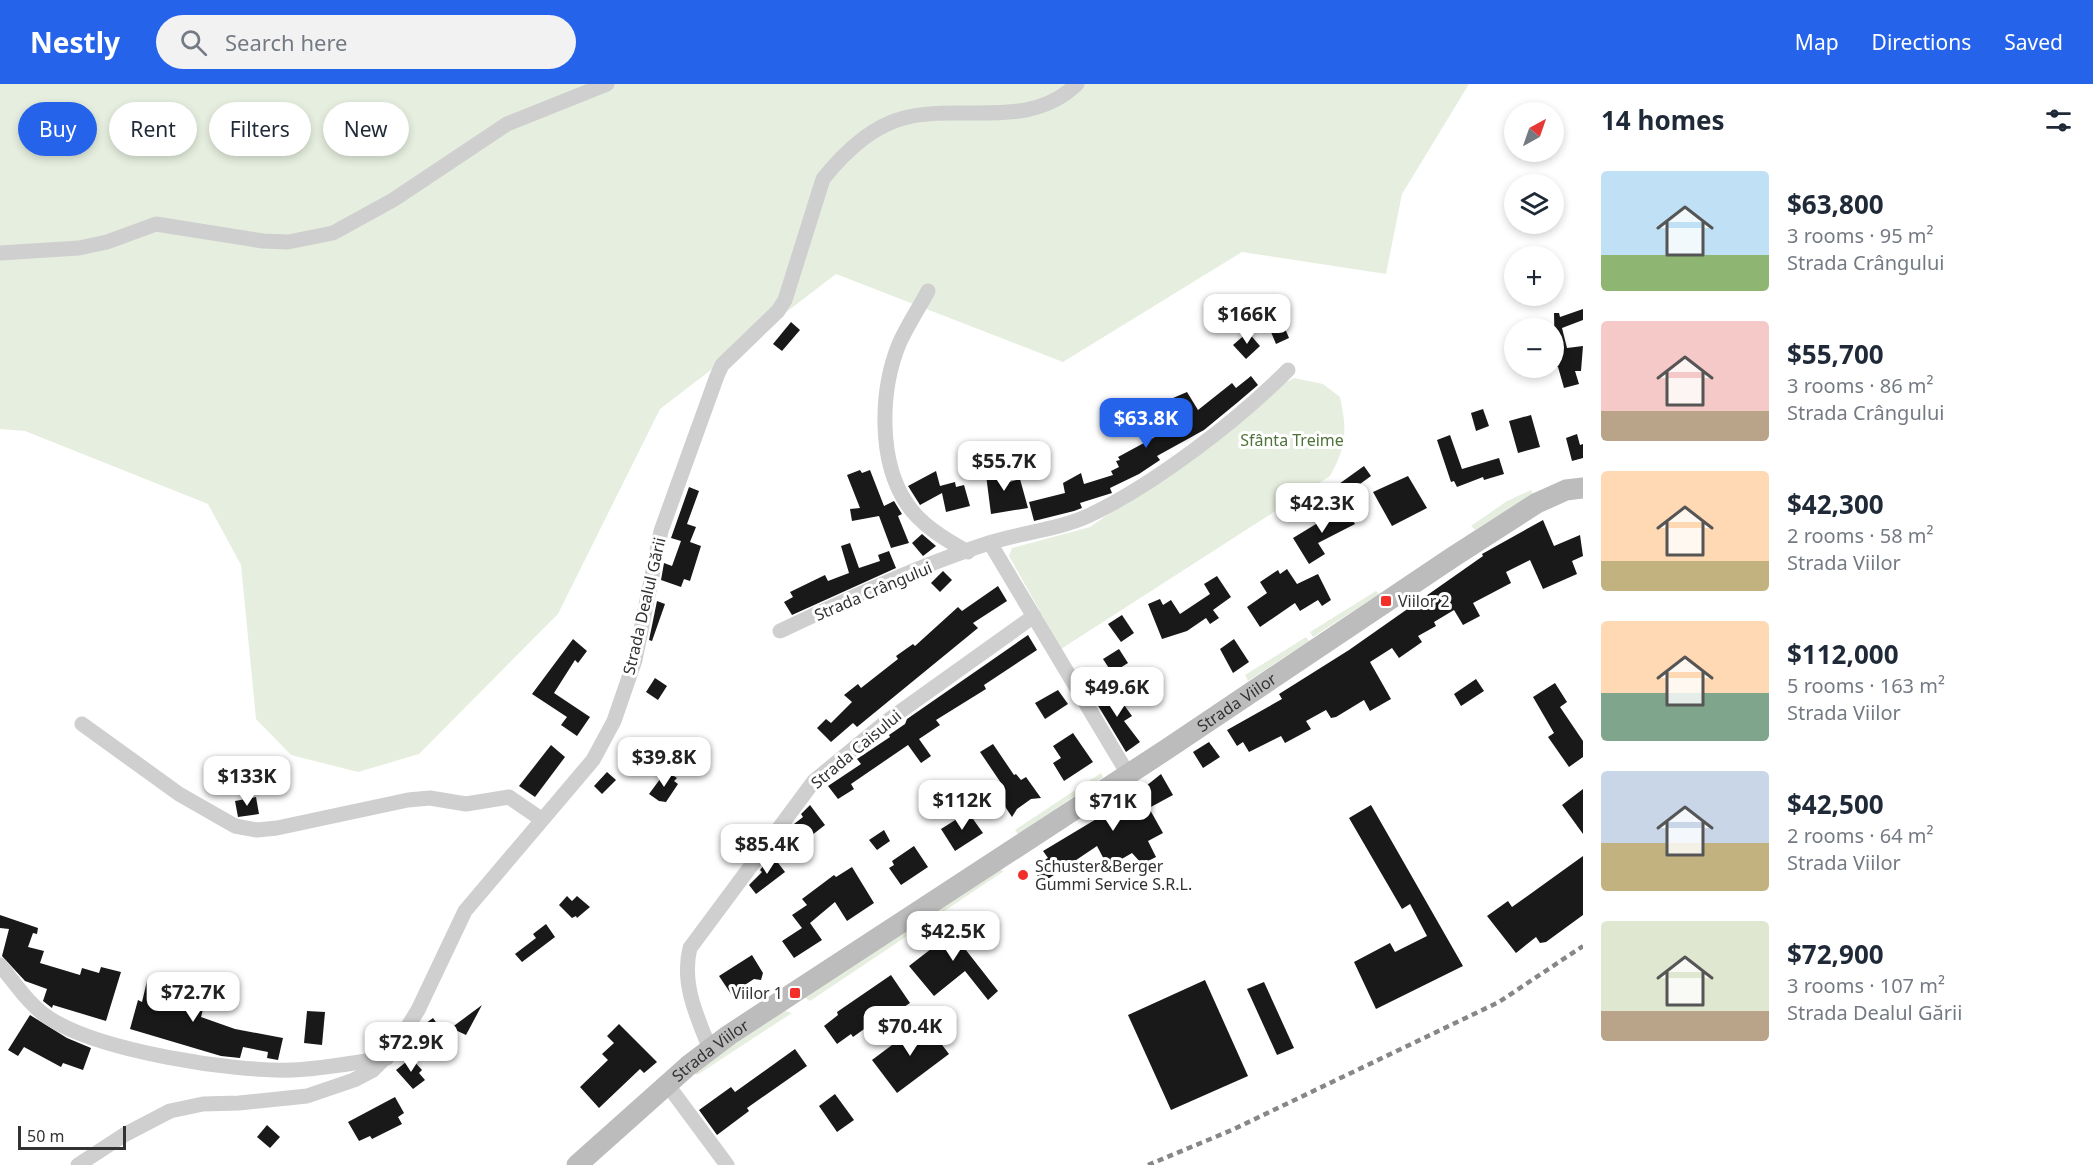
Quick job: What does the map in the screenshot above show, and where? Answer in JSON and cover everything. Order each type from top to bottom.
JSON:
[{"type":"street","points":[[0,253],[79,248],[107,242],[156,224],[263,241],[288,242],[333,233],[393,200],[507,124],[608,84]]},
{"type":"street","name":"Strada Dealul Gării","points":[[78,1165],[124,1135],[170,1111],[203,1104],[307,1096],[354,1080],[387,1058],[418,1010],[465,911],[592,760],[614,721],[635,660],[661,531],[717,376],[722,365],[778,311],[785,300],[823,179],[835,164],[863,140],[901,119],[919,115],[999,115],[1046,104],[1077,84]]},
{"type":"street","points":[[928,291],[899,344],[890,380],[887,452],[894,480],[907,505],[927,525],[968,552]]},
{"type":"street","name":"Strada Crângului","points":[[780,631],[857,595],[990,543],[1036,533],[1089,515],[1131,492],[1196,448],[1264,394],[1288,370]]},
{"type":"street","name":"Strada Viilor","points":[[577,1165],[667,1084],[710,1049],[1538,503],[1566,490],[1583,488]]},
{"type":"street","points":[[990,543],[1128,774]]},
{"type":"street","name":"Strada Caisului","points":[[710,1049],[693,1006],[686,964],[690,948],[796,803],[814,781],[887,721],[1034,616]]},
{"type":"street","points":[[82,724],[179,794],[235,826],[256,830],[277,828],[408,800],[430,798],[466,804],[509,797],[541,819]]},
{"type":"street","points":[[0,965],[31,1003],[47,1017],[63,1027],[117,1045],[237,1068],[293,1070],[387,1058]]},
{"type":"street","points":[[667,1084],[728,1165]]},
{"type":"green space","points":[[0,84],[1469,84],[1402,194],[1386,274],[1242,252],[1063,362],[836,274],[660,409],[558,614],[419,754],[358,772],[291,755],[256,719],[241,565],[208,504],[25,431],[0,429]]},
{"type":"green space","name":"Sfânta Treime","points":[[1294,378],[1323,384],[1340,397],[1344,419],[1344,438],[1340,456],[1330,476],[1061,649],[1009,556],[1012,548],[1090,527],[1196,453],[1273,389]]},
{"type":"green space","points":[[1531,490],[1533,494],[1475,530],[1471,526],[1507,501]]},
{"type":"green space","points":[[1376,591],[1379,594],[1313,637],[1310,632]]},
{"type":"green space","points":[[1306,637],[1309,641],[1248,681],[1245,675]]},
{"type":"green space","points":[[1101,773],[1103,777],[1018,834],[1015,830]]},
{"type":"green space","points":[[997,869],[1004,871],[810,1001],[804,997]]},
{"type":"green space","points":[[783,1010],[792,1013],[697,1075],[694,1071]]},
{"type":"building","points":[[1583,309],[1583,320],[1564,327],[1564,318],[1554,318],[1554,313],[1559,313],[1560,317]]},
{"type":"building","points":[[1281,319],[1289,338],[1276,344],[1268,325]]},
{"type":"building","points":[[791,322],[800,330],[782,351],[773,344]]},
{"type":"building","points":[[1248,332],[1260,346],[1246,359],[1233,345]]},
{"type":"building","points":[[1564,336],[1567,348],[1583,346],[1581,371],[1575,371],[1579,384],[1564,388],[1561,378],[1564,378]]},
{"type":"building","points":[[1251,376],[1258,385],[1238,402],[1204,430],[1157,456],[1160,460],[1139,474],[1110,488],[1112,493],[1080,503],[1082,508],[1074,511],[1034,521],[1029,502],[1065,493],[1063,483],[1081,473],[1084,484],[1113,475],[1111,471],[1119,467],[1116,461],[1120,460],[1118,457],[1166,431],[1152,407],[1187,392],[1198,410],[1232,383],[1236,388]]},
{"type":"building","points":[[1483,409],[1489,426],[1476,431],[1471,413]]},
{"type":"building","points":[[1531,415],[1540,447],[1518,453],[1509,421]]},
{"type":"building","points":[[1577,434],[1580,445],[1583,444],[1583,458],[1572,461],[1566,438]]},
{"type":"building","points":[[1450,435],[1462,469],[1499,458],[1504,474],[1484,480],[1483,477],[1457,487],[1454,481],[1451,482],[1437,440]]},
{"type":"building","points":[[1002,465],[1006,483],[1020,479],[1028,508],[991,514],[985,467]]},
{"type":"building","points":[[1364,466],[1371,476],[1331,505],[1325,494]]},
{"type":"building","points":[[860,470],[862,473],[870,470],[884,506],[894,501],[902,514],[898,516],[909,543],[891,548],[879,516],[852,521],[850,509],[860,508],[847,475]]},
{"type":"building","points":[[936,471],[940,486],[955,482],[956,487],[964,485],[970,506],[946,512],[942,493],[920,505],[908,486]]},
{"type":"building","points":[[1408,476],[1427,508],[1392,526],[1373,492]]},
{"type":"building","points":[[689,487],[699,491],[687,524],[696,527],[690,542],[701,546],[690,581],[684,579],[681,587],[661,580],[664,563],[672,566],[681,541],[671,538]]},
{"type":"building","points":[[1344,507],[1355,524],[1318,543],[1325,554],[1309,564],[1293,538]]},
{"type":"building","points":[[1543,520],[1554,546],[1580,535],[1583,556],[1572,561],[1577,574],[1543,589],[1530,560],[1506,572],[1511,583],[1473,603],[1480,616],[1463,625],[1454,610],[1434,622],[1436,626],[1418,636],[1422,642],[1399,658],[1392,648],[1370,662],[1391,699],[1370,711],[1364,700],[1331,718],[1326,710],[1306,721],[1311,729],[1285,743],[1281,736],[1249,752],[1243,742],[1237,746],[1227,730],[1282,699],[1279,694],[1349,650],[1483,556],[1482,554]]},
{"type":"building","points":[[922,534],[936,546],[923,556],[912,543]]},
{"type":"building","points":[[850,543],[859,568],[880,561],[878,555],[889,551],[896,568],[792,615],[784,602],[793,597],[790,592],[825,575],[828,581],[849,573],[841,546]]},
{"type":"building","points":[[1287,569],[1297,584],[1318,574],[1331,600],[1322,606],[1318,600],[1300,611],[1295,603],[1260,627],[1247,607],[1267,593],[1260,582],[1278,570],[1280,574]]},
{"type":"building","points":[[943,571],[952,580],[940,592],[931,583]]},
{"type":"building","points":[[1217,576],[1231,597],[1213,610],[1219,618],[1210,624],[1206,618],[1187,631],[1162,639],[1148,604],[1160,599],[1163,605],[1171,600],[1180,614],[1210,594],[1204,584]]},
{"type":"building","points":[[998,586],[1007,601],[973,623],[978,628],[857,727],[853,723],[831,742],[817,728],[826,719],[831,723],[852,702],[844,695],[858,684],[861,688],[898,659],[896,656],[913,644],[915,646],[958,607],[962,611]]},
{"type":"building","points":[[657,601],[665,604],[652,641],[649,640]]},
{"type":"building","points":[[1122,615],[1134,633],[1121,642],[1108,624]]},
{"type":"building","points":[[1028,635],[1037,650],[984,685],[986,689],[936,720],[940,725],[919,739],[931,756],[921,763],[908,745],[851,784],[854,789],[838,799],[828,786],[861,764],[857,759],[890,737],[889,735],[905,724],[907,719]]},
{"type":"building","points":[[573,639],[587,651],[578,663],[575,660],[554,693],[590,717],[577,736],[561,725],[567,717],[532,694]]},
{"type":"building","points":[[1234,639],[1249,662],[1233,673],[1220,649]]},
{"type":"building","points":[[1119,649],[1128,663],[1112,673],[1103,659]]},
{"type":"building","points":[[655,678],[667,686],[658,700],[646,692]]},
{"type":"building","points":[[1476,679],[1484,691],[1461,706],[1454,694]]},
{"type":"building","points":[[1555,683],[1567,702],[1560,707],[1583,741],[1583,757],[1569,767],[1548,737],[1554,733],[1533,697]]},
{"type":"building","points":[[1111,687],[1132,716],[1124,721],[1140,742],[1126,752],[1094,699]]},
{"type":"building","points":[[1058,690],[1068,704],[1045,719],[1035,703]]},
{"type":"building","points":[[1073,733],[1093,762],[1064,781],[1053,763],[1061,758],[1053,746]]},
{"type":"building","points":[[1209,742],[1220,757],[1203,768],[1193,752]]},
{"type":"building","points":[[993,744],[1014,775],[1016,774],[1021,780],[1026,777],[1041,798],[1031,799],[1017,809],[1012,817],[998,796],[1003,792],[999,785],[1001,783],[980,752]]},
{"type":"building","points":[[551,745],[565,757],[535,797],[519,786]]},
{"type":"building","points":[[666,771],[677,778],[674,781],[678,784],[666,802],[659,801],[649,794]]},
{"type":"building","points":[[607,772],[616,780],[602,794],[594,786]]},
{"type":"building","points":[[1161,774],[1173,795],[1149,808],[1163,833],[1148,841],[1156,857],[1142,864],[1132,853],[1108,867],[1097,846],[1042,883],[1036,873],[1047,866],[1044,860],[1048,858],[1043,851],[1103,815],[1102,813],[1127,796],[1131,798]]},
{"type":"building","points":[[1583,789],[1583,834],[1562,805]]},
{"type":"building","points":[[256,797],[259,814],[238,817],[235,801]]},
{"type":"building","points":[[810,805],[825,825],[789,853],[780,843],[794,824],[803,817],[801,814]]},
{"type":"building","points":[[1371,805],[1463,966],[1376,1009],[1354,962],[1390,943],[1395,952],[1427,936],[1410,904],[1402,909],[1349,818]]},
{"type":"building","points":[[968,812],[983,833],[955,851],[941,829]]},
{"type":"building","points":[[884,830],[890,841],[877,850],[869,840]]},
{"type":"building","points":[[914,846],[928,867],[901,885],[889,868],[894,865],[892,861]]},
{"type":"building","points":[[772,855],[785,872],[756,894],[749,885],[762,872],[760,870]]},
{"type":"building","points":[[1583,856],[1583,915],[1546,942],[1540,943],[1536,937],[1516,953],[1487,916],[1508,901],[1512,907]]},
{"type":"building","points":[[852,867],[874,903],[847,921],[835,902],[810,923],[822,940],[794,958],[782,941],[802,928],[792,915],[807,905],[802,899],[834,875],[836,877]]},
{"type":"building","points":[[567,896],[572,901],[577,896],[590,907],[577,918],[576,916],[572,918],[559,905]]},
{"type":"building","points":[[976,914],[986,926],[962,945],[998,991],[988,1000],[965,971],[934,996],[909,966]]},
{"type":"building","points":[[0,915],[38,928],[37,934],[33,933],[28,947],[44,951],[40,963],[80,975],[82,968],[99,973],[101,967],[121,972],[106,1021],[53,1005],[52,1008],[43,1001],[47,989],[25,981],[2,956],[9,929],[0,928]]},
{"type":"building","points":[[546,924],[555,937],[522,962],[515,954],[536,938],[533,934]]},
{"type":"building","points":[[752,955],[763,973],[761,980],[754,979],[740,988],[735,1000],[719,976]]},
{"type":"building","points":[[891,975],[910,1003],[898,1011],[895,1007],[853,1037],[851,1034],[837,1044],[824,1026],[838,1015],[837,1012]]},
{"type":"building","points":[[157,977],[188,984],[185,996],[205,1002],[201,1017],[235,1029],[283,1038],[278,1060],[267,1058],[268,1052],[243,1047],[240,1058],[221,1056],[130,1029],[138,1000],[142,1002],[147,981],[155,983]]},
{"type":"building","points":[[1205,980],[1248,1076],[1171,1110],[1128,1015]]},
{"type":"building","points":[[1264,982],[1294,1048],[1277,1055],[1247,989]]},
{"type":"building","points":[[482,1005],[466,1035],[451,1028]]},
{"type":"building","points":[[307,1011],[325,1012],[322,1045],[304,1043]]},
{"type":"building","points":[[30,1015],[67,1038],[91,1048],[83,1070],[63,1063],[61,1067],[24,1047],[18,1056],[8,1050]]},
{"type":"building","points":[[433,1018],[443,1032],[416,1052],[409,1043],[417,1036],[415,1033],[418,1029]]},
{"type":"building","points":[[924,1021],[949,1054],[897,1093],[872,1060]]},
{"type":"building","points":[[619,1024],[657,1062],[644,1073],[640,1069],[599,1108],[580,1087],[608,1060],[602,1054],[614,1043],[607,1036]]},
{"type":"building","points":[[795,1049],[807,1066],[747,1108],[749,1111],[717,1135],[699,1110],[731,1087],[735,1092]]},
{"type":"building","points":[[411,1058],[422,1070],[419,1073],[425,1080],[413,1089],[396,1070]]},
{"type":"building","points":[[835,1094],[854,1120],[837,1132],[819,1106]]},
{"type":"building","points":[[395,1097],[404,1113],[398,1117],[402,1124],[372,1139],[370,1136],[359,1141],[348,1122]]},
{"type":"building","points":[[267,1125],[280,1137],[270,1148],[257,1137]]},
{"type":"railway","points":[[1148,1165],[1232,1130],[1499,1002],[1583,946]]},
{"type":"place","name":"Viilor 2","points":[[1386,601]]},
{"type":"place","name":"Schuster&Berger Gummi Service S.R.L.","points":[[1023,875]]},
{"type":"place","name":"Viilor 1","points":[[795,993]]}]
